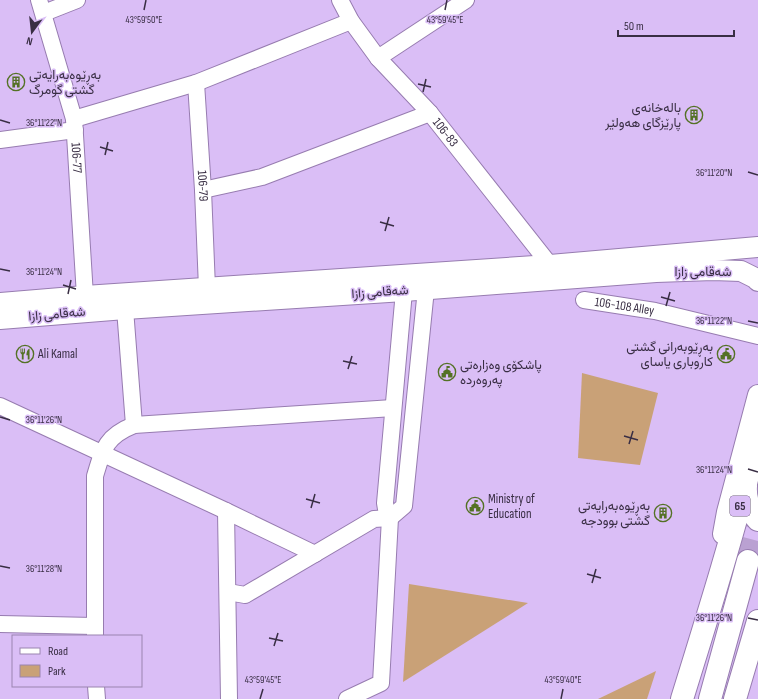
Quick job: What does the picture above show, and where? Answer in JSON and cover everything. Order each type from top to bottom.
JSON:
[{"type":"highway","name":"65","points":[[682,699],[752,473],[758,437]]},
{"type":"highway","points":[[752,473],[746,492],[748,504],[753,515],[758,520]]},
{"type":"highway","points":[[710,699],[748,561]]},
{"type":"highway","points":[[735,699],[758,621]]},
{"type":"street","points":[[42,6],[77,0]]},
{"type":"street","name":"106-83","points":[[340,0],[351,22],[378,58],[430,113],[550,265]]},
{"type":"street","points":[[378,58],[466,0]]},
{"type":"street","name":"106-77","points":[[42,6],[74,124],[85,296]]},
{"type":"street","points":[[0,140],[74,124],[196,83],[351,22]]},
{"type":"street","name":"106-79","points":[[196,83],[203,190],[207,288]]},
{"type":"street","points":[[203,190],[262,177],[430,113]]},
{"type":"street","name":"شەقامی زازا","points":[[0,303],[550,265],[758,247]]},
{"type":"street","name":"شەقامی زازا","points":[[0,319],[648,273],[713,270],[741,272],[755,278],[758,281]]},
{"type":"street","points":[[228,592],[245,596],[374,519],[390,518],[404,506],[426,289]]},
{"type":"street","points":[[347,699],[381,683],[390,518],[385,504],[404,291]]},
{"type":"street","name":"106-108 Alley","points":[[584,300],[655,310],[758,336]]},
{"type":"street","points":[[125,309],[134,425]]},
{"type":"street","points":[[720,575],[722,540],[727,512],[758,395]]},
{"type":"street","points":[[0,406],[315,554]]},
{"type":"street","points":[[0,624],[95,631],[95,476],[102,453],[108,442],[121,431],[134,425],[393,408]]},
{"type":"street","points":[[226,511],[229,699]]},
{"type":"street","points":[[96,687],[97,699]]},
{"type":"green space","points":[[582,373],[658,393],[640,465],[578,458]]},
{"type":"green space","points":[[409,584],[528,603],[403,682]]},
{"type":"green space","points":[[656,671],[647,699],[598,699]]},
{"type":"tunnel","points":[[748,561],[758,523]]},
{"type":"place","name":"بەڕێوەبەرایەتی گشتی گومرگ","points":[[16,82]]},
{"type":"place","name":"بالەخانەی پارێزگای هەولێر","points":[[694,115]]},
{"type":"place","name":"Ali Kamal","points":[[25,354]]},
{"type":"place","name":"بەڕێوبەرانی گشتی کاروباری یاسای","points":[[726,354]]},
{"type":"place","name":"پاشکۆی وەزارەتی پەروەردە","points":[[447,372]]},
{"type":"place","name":"Ministry of Education","points":[[475,506]]},
{"type":"place","name":"بەڕێوەبەرایەتی گشتی بوودجە","points":[[663,513]]}]
